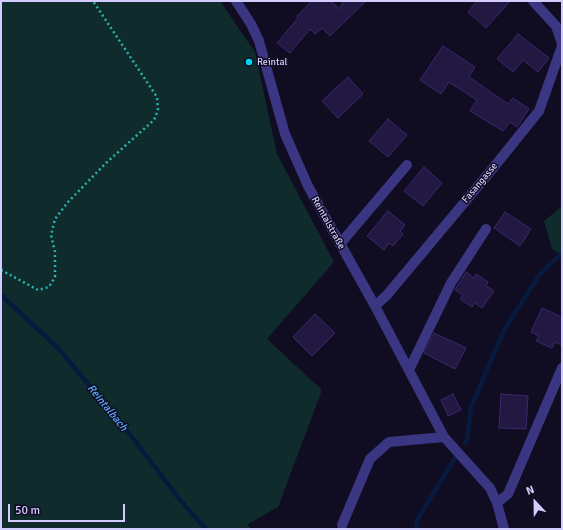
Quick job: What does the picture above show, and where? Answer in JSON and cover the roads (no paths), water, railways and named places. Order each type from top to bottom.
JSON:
[{"type":"street","name":"Reintalstraße","points":[[236,1],[251,24],[259,41],[271,88],[293,155],[444,437],[490,488],[497,503],[504,529]]},
{"type":"street","name":"Fasangasse","points":[[375,306],[397,283],[539,111],[562,45],[556,26],[533,1]]},
{"type":"street","points":[[340,244],[407,165]]},
{"type":"street","points":[[409,370],[451,283],[486,229]]},
{"type":"street","points":[[497,503],[508,494],[562,368]]},
{"type":"street","points":[[342,524],[370,459],[384,446],[389,442],[444,437]]},
{"type":"waterway","points":[[465,443],[467,440],[471,407],[505,328],[540,274],[562,253]]},
{"type":"waterway","name":"Reintalbach","points":[[1,295],[58,348],[129,433],[180,500],[206,529]]},
{"type":"waterway","points":[[416,529],[417,520],[455,458]]},
{"type":"place","name":"Reintal","points":[[249,62]]}]
